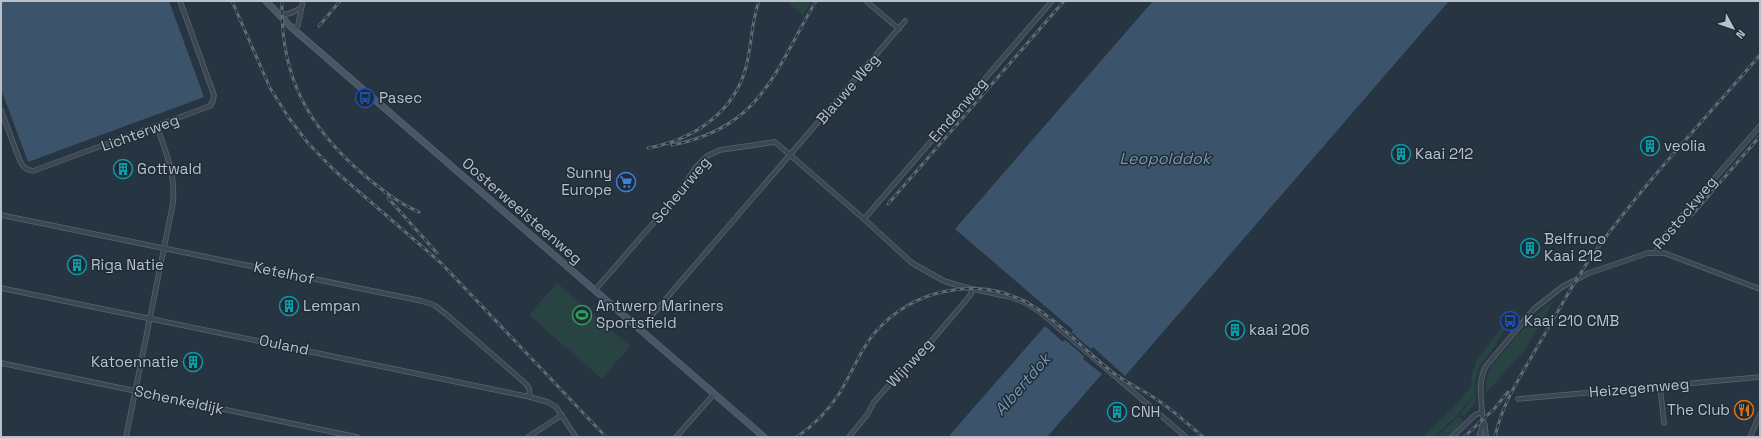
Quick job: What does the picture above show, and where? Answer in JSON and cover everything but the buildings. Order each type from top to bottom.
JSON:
[{"type":"main road","name":"Oosterweelsteenweg","points":[[266,1],[279,16],[764,437]]},
{"type":"street","name":"Lichterweg","points":[[1,110],[20,161],[28,170],[34,171],[203,110],[210,106],[214,95],[180,1]]},
{"type":"street","points":[[295,30],[298,25],[303,1]]},
{"type":"street","points":[[866,1],[899,29]]},
{"type":"street","name":"Emdenweg","points":[[864,219],[1052,1]]},
{"type":"street","points":[[279,16],[291,13],[301,8]]},
{"type":"street","name":"Blauwe Weg","points":[[640,329],[905,21]]},
{"type":"street","points":[[126,437],[175,189],[174,177],[157,126]]},
{"type":"street","name":"Rostockweg","points":[[1486,437],[1482,412],[1481,384],[1484,370],[1498,350],[1534,309],[1562,287],[1584,275],[1640,255],[1656,252],[1661,240],[1760,126]]},
{"type":"street","name":"Scheurweg","points":[[595,290],[676,196],[696,167],[707,156],[720,150],[775,142],[864,219],[912,263],[944,281],[972,289],[997,293],[1024,302],[1040,312],[1186,437]]},
{"type":"street","name":"Ketelhof","points":[[1,215],[422,301],[434,305],[525,383],[530,388],[530,397]]},
{"type":"street","points":[[1656,252],[1672,256],[1760,289]]},
{"type":"street","name":"Ouland","points":[[1,288],[530,397],[548,402],[562,415]]},
{"type":"street","name":"Wijnweg","points":[[849,437],[867,415],[874,402],[903,369],[916,359],[964,304],[971,294],[972,289]]},
{"type":"street","name":"Schenkeldijk","points":[[1,363],[357,437]]},
{"type":"street","name":"Heizegemweg","points":[[1518,399],[1760,377]]},
{"type":"street","points":[[1660,386],[1664,423]]},
{"type":"street","points":[[676,437],[714,394]]},
{"type":"street","points":[[1452,437],[1476,415],[1482,412]]},
{"type":"street","points":[[1750,437],[1760,414]]},
{"type":"street","points":[[528,437],[562,415],[576,437]]},
{"type":"street","points":[[1479,437],[1483,422]]},
{"type":"green space","points":[[787,1],[812,1],[803,16]]},
{"type":"green space","points":[[557,283],[630,346],[602,379],[529,315]]},
{"type":"green space","points":[[1554,300],[1525,350],[1486,393],[1486,379],[1492,365],[1533,317]]},
{"type":"green space","points":[[1504,325],[1506,327],[1494,348],[1480,365],[1475,379],[1474,395],[1457,415],[1434,437],[1423,437],[1453,408],[1471,387],[1472,374],[1477,360]]},
{"type":"green space","points":[[1493,351],[1481,369],[1475,404],[1462,417],[1460,415],[1475,394],[1480,369]]},
{"type":"green space","points":[[1459,416],[1464,421],[1448,437],[1437,437]]},
{"type":"water","points":[[1,1],[169,1],[204,97],[28,162],[1,89]]},
{"type":"water","name":"Leopolddok","points":[[1153,1],[1449,1],[1125,376],[1093,347],[1083,359],[1102,374],[1047,437],[948,437],[1045,326],[1063,342],[1073,330],[955,229]]},
{"type":"pier","points":[[1070,331],[1092,350],[1085,357],[1064,339]]},
{"type":"railway","points":[[232,1],[270,88],[289,118],[308,143],[334,170],[441,263],[606,437]]},
{"type":"railway","points":[[282,1],[286,53],[292,76],[301,98],[313,119],[344,157],[364,175],[397,200],[419,212]]},
{"type":"railway","points":[[319,26],[340,1]]},
{"type":"railway","points":[[648,148],[665,144],[696,131],[722,111],[732,98],[746,67],[754,18],[759,1]]},
{"type":"railway","points":[[672,145],[702,137],[727,125],[746,110],[762,92],[776,72],[816,1]]},
{"type":"railway","points":[[888,204],[1064,1]]},
{"type":"railway","points":[[1495,437],[1502,412],[1513,389],[1586,264],[1633,202],[1760,55]]},
{"type":"railway","points":[[1692,215],[1760,136]]},
{"type":"railway","points":[[388,198],[437,253]]},
{"type":"railway","points":[[797,437],[815,423],[830,406],[839,394],[869,340],[875,332],[898,311],[917,301],[936,294],[956,290],[977,289],[997,292],[1017,298],[1036,308],[1056,323],[1112,372],[1162,403],[1203,437]]},
{"type":"railway","points":[[1464,437],[1494,409],[1508,392]]},
{"type":"place","name":"Pasec","points":[[365,98]]},
{"type":"place","name":"veolia","points":[[1650,146]]},
{"type":"place","name":"Kaai 212","points":[[1401,154]]},
{"type":"place","name":"Gottwald","points":[[123,169]]},
{"type":"place","name":"Sunny Europe","points":[[626,182]]},
{"type":"place","name":"Belfruco Kaai 212","points":[[1530,248]]},
{"type":"place","name":"Riga Natie","points":[[77,265]]},
{"type":"place","name":"Lempan","points":[[289,306]]},
{"type":"place","name":"Antwerp Mariners Sportsfield","points":[[582,315]]},
{"type":"place","name":"Kaai 210 CMB","points":[[1510,321]]},
{"type":"place","name":"kaai 206","points":[[1235,330]]},
{"type":"place","name":"Katoennatie","points":[[193,362]]},
{"type":"place","name":"The Club","points":[[1744,410]]},
{"type":"place","name":"CNH","points":[[1117,412]]},
{"type":"water label","name":"Albertdok","points":[[1022,384]]}]
